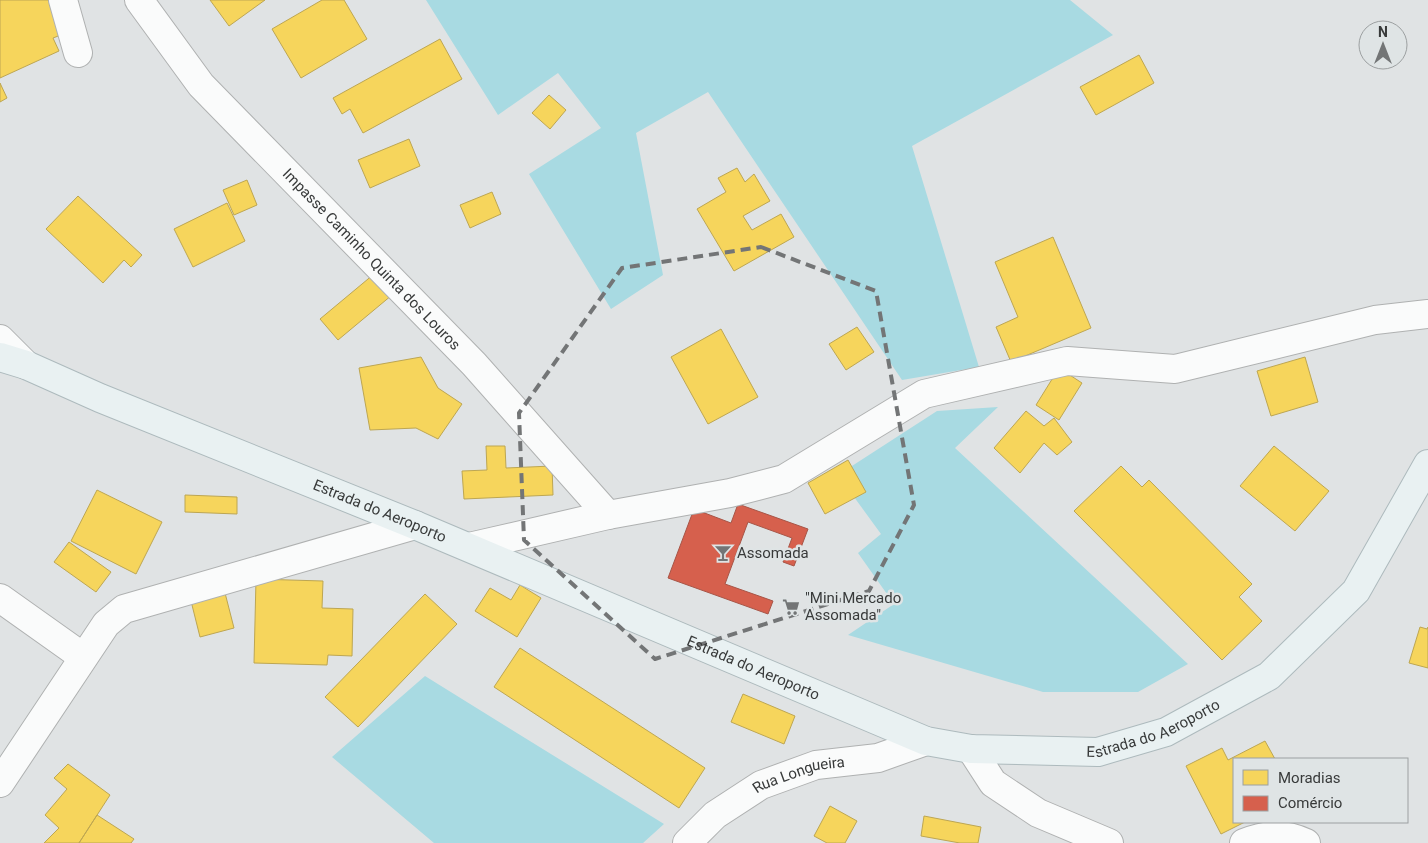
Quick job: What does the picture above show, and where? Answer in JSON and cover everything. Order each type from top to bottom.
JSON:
[{"type":"main road","name":"Estrada do Aeroporto","points":[[0,357],[26,365],[100,398],[415,525],[926,741],[971,749],[1098,752],[1166,732],[1268,676],[1356,591],[1428,464]]},
{"type":"street","points":[[63,0],[78,53]]},
{"type":"street","name":"Impasse Caminho Quinta dos Louros","points":[[139,0],[201,85],[474,364],[608,515]]},
{"type":"street","points":[[468,548],[608,515],[730,492],[784,479],[924,394],[1067,361],[1175,369],[1376,320],[1428,314]]},
{"type":"street","points":[[0,339],[26,365]]},
{"type":"street","points":[[0,783],[106,624],[124,609],[415,525]]},
{"type":"street","points":[[0,598],[83,657]]},
{"type":"street","name":"Rua Longueira","points":[[687,843],[715,815],[761,785],[816,766],[878,758],[926,741]]},
{"type":"street","points":[[971,749],[993,783],[1038,814],[1109,843]]},
{"type":"street","points":[[1244,843],[1276,834],[1292,836],[1306,843]]},
{"type":"highlighted area","points":[[761,247],[876,291],[914,505],[869,591],[655,659],[524,540],[519,413],[622,268]]},
{"type":"shaded area","points":[[426,0],[1070,0],[1113,35],[912,146],[979,367],[902,380],[708,92],[636,133],[663,275],[611,309],[529,174],[601,128],[558,73],[498,115]]},
{"type":"shaded area","points":[[998,407],[955,448],[1188,664],[1138,692],[1043,692],[848,635],[894,604],[858,553],[881,534],[838,475],[937,411]]},
{"type":"shaded area","points":[[425,676],[664,824],[643,843],[434,843],[332,757]]},
{"type":"building: Moradias","points":[[0,0],[51,0],[66,33],[53,38],[59,51],[0,78]]},
{"type":"building: Moradias","points":[[210,0],[265,0],[229,26]]},
{"type":"building: Moradias","points":[[322,0],[344,0],[367,39],[301,78],[272,29]]},
{"type":"building: Moradias","points":[[440,39],[462,79],[363,133],[350,109],[342,114],[333,98]]},
{"type":"building: Moradias","points":[[1139,55],[1154,83],[1096,115],[1080,87]]},
{"type":"building: Moradias","points":[[0,83],[7,98],[0,102]]},
{"type":"building: Moradias","points":[[549,95],[566,110],[550,129],[532,113]]},
{"type":"building: Moradias","points":[[409,139],[420,166],[370,188],[358,160]]},
{"type":"building: Moradias","points":[[737,168],[745,182],[754,174],[770,201],[743,216],[752,230],[781,214],[794,237],[734,271],[697,209],[726,192],[718,178]]},
{"type":"building: Moradias","points":[[247,180],[257,205],[234,215],[223,190]]},
{"type":"building: Moradias","points":[[492,192],[501,214],[470,228],[460,205]]},
{"type":"building: Moradias","points":[[78,196],[142,255],[131,267],[124,260],[103,283],[46,229]]},
{"type":"building: Moradias","points":[[227,203],[245,241],[193,267],[174,229]]},
{"type":"building: Moradias","points":[[1053,237],[1091,328],[1011,362],[996,327],[1018,317],[995,262]]},
{"type":"building: Moradias","points":[[374,274],[392,295],[338,340],[320,319]]},
{"type":"building: Moradias","points":[[857,327],[874,352],[846,370],[829,344]]},
{"type":"building: Moradias","points":[[721,329],[758,397],[708,424],[671,357]]},
{"type":"building: Moradias","points":[[421,357],[438,388],[462,404],[438,439],[416,428],[370,430],[359,368]]},
{"type":"building: Moradias","points":[[1305,357],[1318,402],[1271,416],[1257,371]]},
{"type":"building: Moradias","points":[[1059,368],[1082,383],[1059,420],[1036,405]]},
{"type":"building: Moradias","points":[[1026,411],[1044,426],[1054,418],[1072,442],[1057,455],[1044,443],[1020,473],[994,448]]},
{"type":"building: Moradias","points":[[486,446],[505,446],[506,468],[552,466],[553,495],[464,499],[462,471],[487,470]]},
{"type":"building: Moradias","points":[[1274,446],[1329,491],[1295,531],[1240,486]]},
{"type":"building: Moradias","points":[[848,460],[866,492],[825,514],[808,483]]},
{"type":"building: Moradias","points":[[1121,466],[1142,487],[1149,480],[1252,584],[1239,597],[1262,621],[1222,660],[1074,511]]},
{"type":"building: Moradias","points":[[97,490],[162,522],[136,574],[71,541]]},
{"type":"building: Moradias","points":[[185,495],[237,497],[237,514],[185,512]]},
{"type":"building: Moradias","points":[[69,542],[111,572],[96,592],[54,562]]},
{"type":"building: Moradias","points":[[256,579],[323,581],[322,608],[353,609],[352,656],[328,655],[327,665],[254,663]]},
{"type":"building: Moradias","points":[[520,585],[541,598],[517,637],[475,611],[490,588],[511,600]]},
{"type":"building: Moradias","points":[[224,589],[234,628],[200,637],[190,597]]},
{"type":"building: Moradias","points":[[425,594],[457,624],[358,727],[325,697]]},
{"type":"building: Moradias","points":[[1420,627],[1427,629],[1428,627],[1428,668],[1409,663]]},
{"type":"building: Moradias","points":[[520,648],[705,768],[679,808],[494,687]]},
{"type":"building: Moradias","points":[[743,694],[795,716],[784,744],[731,722]]},
{"type":"building: Moradias","points":[[1265,741],[1274,758],[1233,758],[1233,823],[1243,823],[1221,834],[1186,766],[1222,748],[1228,760]]},
{"type":"building: Moradias","points":[[68,764],[110,795],[79,843],[44,843],[59,828],[45,815],[67,789],[54,778]]},
{"type":"building: Moradias","points":[[830,806],[857,821],[845,843],[827,843],[814,836]]},
{"type":"building: Moradias","points":[[97,815],[134,839],[131,843],[79,843]]},
{"type":"building: Moradias","points":[[924,816],[981,827],[978,843],[960,843],[921,836]]},
{"type":"building: Comércio","points":[[738,504],[808,529],[794,566],[783,562],[792,538],[748,522],[725,584],[773,601],[768,614],[668,578],[694,509],[731,523]]},
{"type":"place","name":"Assomada","points":[[723,553]]},
{"type":"place","name":"\"Mini Mercado Assomada\"","points":[[791,607]]}]
